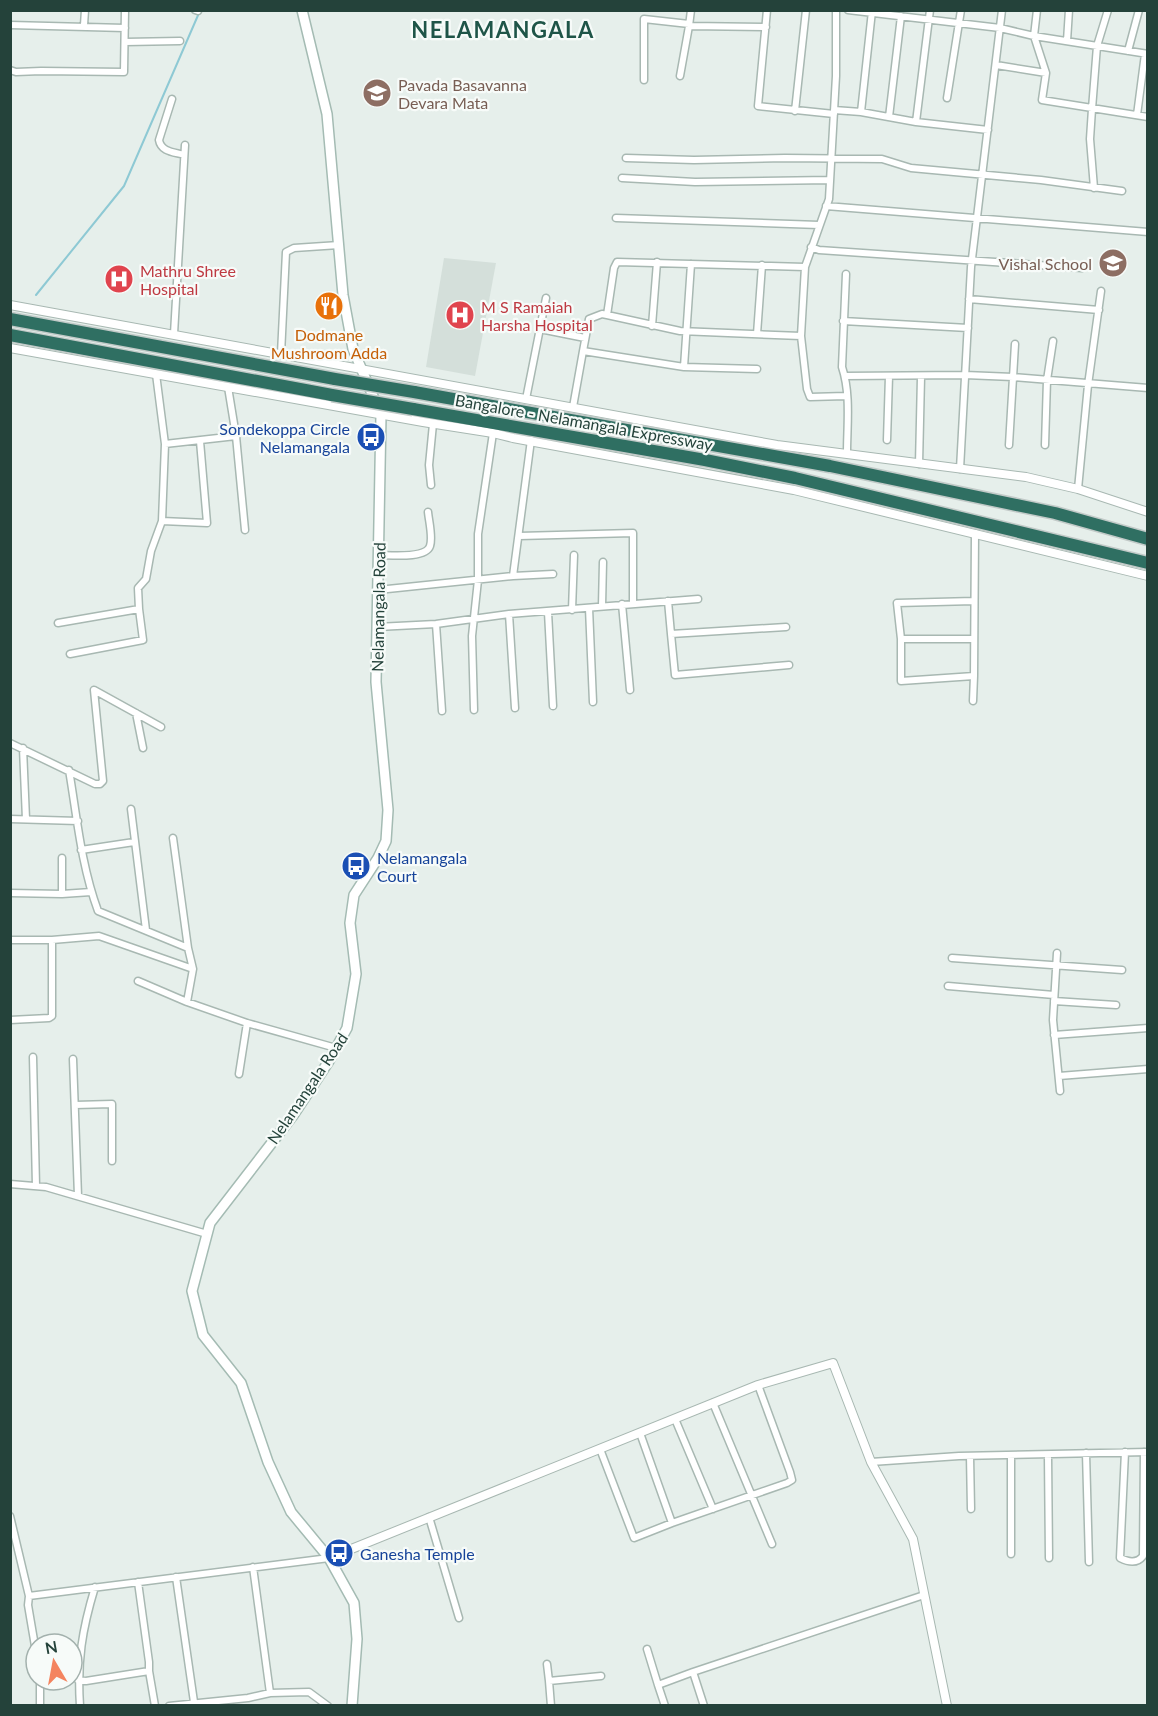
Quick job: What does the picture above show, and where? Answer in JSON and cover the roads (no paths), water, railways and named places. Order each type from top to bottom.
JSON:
[{"type":"highway","name":"Bangalore - Nelamangala Expressway","points":[[10,319],[830,466],[1055,513],[1148,539]]},
{"type":"highway","name":"Bangalore - Nelamangala Expressway","points":[[10,335],[332,395],[705,460],[795,478],[1148,562]]},
{"type":"main road","points":[[302,10],[327,114],[345,305],[353,349],[381,415]]},
{"type":"main road","name":"Nelamangala Road","points":[[352,1706],[357,1639],[354,1603],[329,1558],[291,1512],[268,1462],[241,1383],[202,1335],[192,1291],[210,1223],[294,1113],[347,1028],[356,974],[350,923],[354,895],[386,841],[388,810],[376,682],[381,415]]},
{"type":"street","points":[[84,25],[85,10]]},
{"type":"street","points":[[10,70],[16,72],[41,70],[124,72],[125,10]]},
{"type":"street","points":[[680,76],[691,10]]},
{"type":"street","points":[[767,10],[758,106],[795,111],[861,112],[916,122],[988,130]]},
{"type":"street","points":[[795,111],[806,10]]},
{"type":"street","points":[[836,10],[829,199],[805,267],[801,336],[807,389],[810,397],[846,396]]},
{"type":"street","points":[[848,10],[901,14],[928,20],[1000,28],[1034,36],[1146,54],[1137,115]]},
{"type":"street","points":[[916,122],[930,10]]},
{"type":"street","points":[[947,98],[961,10]]},
{"type":"street","points":[[960,469],[972,260],[1002,10]]},
{"type":"street","points":[[1036,10],[1034,36],[1046,73],[1042,100],[1148,117]]},
{"type":"street","points":[[1067,41],[1069,10]]},
{"type":"street","points":[[1094,188],[1090,139],[1092,109],[1097,46],[1108,10]]},
{"type":"street","points":[[1128,51],[1139,10]]},
{"type":"street","points":[[861,112],[872,12]]},
{"type":"street","points":[[889,117],[901,14]]},
{"type":"street","points":[[644,80],[644,20],[689,25],[766,27]]},
{"type":"street","points":[[10,25],[84,25],[125,28]]},
{"type":"street","points":[[125,42],[180,42]]},
{"type":"street","points":[[996,65],[1046,73]]},
{"type":"street","points":[[172,99],[159,140],[160,146],[164,150],[184,155]]},
{"type":"street","points":[[174,334],[185,145]]},
{"type":"street","points":[[626,158],[882,159],[911,168],[983,173],[1122,191]]},
{"type":"street","points":[[622,178],[695,182],[830,180]]},
{"type":"street","points":[[826,206],[1148,232]]},
{"type":"street","points":[[616,218],[819,225]]},
{"type":"street","points":[[281,354],[286,252],[294,248],[339,245]]},
{"type":"street","points":[[811,247],[819,250],[1082,268]]},
{"type":"street","points":[[608,315],[616,262],[805,267]]},
{"type":"street","points":[[652,326],[657,262]]},
{"type":"street","points":[[684,367],[691,264]]},
{"type":"street","points":[[757,334],[762,265]]},
{"type":"street","points":[[846,274],[842,367],[845,376],[847,453]]},
{"type":"street","points":[[1078,489],[1088,384],[1101,291]]},
{"type":"street","points":[[526,399],[546,298]]},
{"type":"street","points":[[969,299],[1099,310]]},
{"type":"street","points":[[10,305],[777,445],[1026,477],[1078,489],[1147,512]]},
{"type":"street","points":[[573,407],[589,319],[602,314],[652,326],[688,331],[801,336]]},
{"type":"street","points":[[843,321],[968,328]]},
{"type":"street","points":[[540,329],[585,338]]},
{"type":"street","points":[[1045,445],[1047,380],[1053,341]]},
{"type":"street","points":[[1010,445],[1015,344]]},
{"type":"street","points":[[10,348],[493,433],[794,490],[1148,576]]},
{"type":"street","points":[[583,351],[684,367],[757,369]]},
{"type":"street","points":[[70,654],[143,640],[138,588],[146,579],[151,551],[162,521],[165,444],[156,374]]},
{"type":"street","points":[[845,376],[965,375],[1148,388]]},
{"type":"street","points":[[887,440],[889,376]]},
{"type":"street","points":[[919,464],[921,377]]},
{"type":"street","points":[[228,387],[236,436],[245,530]]},
{"type":"street","points":[[431,485],[429,465],[433,424]]},
{"type":"street","points":[[474,710],[472,636],[478,580],[478,534],[493,433]]},
{"type":"street","points":[[165,444],[236,436]]},
{"type":"street","points":[[513,576],[531,440]]},
{"type":"street","points":[[162,521],[207,523],[200,441]]},
{"type":"street","points":[[379,555],[421,554],[427,551],[430,545],[428,512]]},
{"type":"street","points":[[519,536],[633,533],[633,604]]},
{"type":"street","points":[[973,701],[975,533]]},
{"type":"street","points":[[572,610],[573,555]]},
{"type":"street","points":[[602,606],[603,562]]},
{"type":"street","points":[[378,590],[553,574]]},
{"type":"street","points":[[377,627],[436,624],[508,614],[698,599]]},
{"type":"street","points":[[668,601],[675,675],[789,665]]},
{"type":"street","points":[[974,601],[897,603],[901,639],[901,681],[974,676]]},
{"type":"street","points":[[622,604],[630,690]]},
{"type":"street","points":[[589,608],[593,702]]},
{"type":"street","points":[[58,623],[139,609]]},
{"type":"street","points":[[548,612],[553,706]]},
{"type":"street","points":[[508,614],[515,708]]},
{"type":"street","points":[[436,624],[442,711]]},
{"type":"street","points":[[671,634],[786,627]]},
{"type":"street","points":[[901,639],[974,639]]},
{"type":"street","points":[[10,743],[95,784],[100,784],[103,781],[94,690],[161,727]]},
{"type":"street","points":[[136,713],[143,748]]},
{"type":"street","points":[[23,748],[26,819]]},
{"type":"street","points":[[69,770],[81,850],[98,911],[188,948]]},
{"type":"street","points":[[131,809],[146,930]]},
{"type":"street","points":[[10,819],[78,821]]},
{"type":"street","points":[[173,838],[193,969],[187,1002]]},
{"type":"street","points":[[81,850],[134,842]]},
{"type":"street","points":[[62,858],[62,894]]},
{"type":"street","points":[[10,893],[91,892]]},
{"type":"street","points":[[10,940],[52,940],[99,936],[193,969]]},
{"type":"street","points":[[10,1020],[52,1016],[52,940]]},
{"type":"street","points":[[1057,952],[1054,1035],[1060,1092]]},
{"type":"street","points":[[952,958],[1122,970]]},
{"type":"street","points":[[138,981],[187,1002],[247,1023],[336,1048]]},
{"type":"street","points":[[948,986],[1116,1005]]},
{"type":"street","points":[[239,1074],[247,1023]]},
{"type":"street","points":[[1054,1035],[1148,1028]]},
{"type":"street","points":[[33,1057],[36,1186]]},
{"type":"street","points":[[73,1059],[78,1196]]},
{"type":"street","points":[[1059,1076],[1148,1069]]},
{"type":"street","points":[[75,1105],[112,1104],[112,1161]]},
{"type":"street","points":[[10,1184],[46,1187],[207,1234]]},
{"type":"street","points":[[29,1596],[329,1558],[758,1385],[833,1362],[871,1462],[913,1539],[947,1706]]},
{"type":"street","points":[[600,1449],[634,1539],[792,1480],[758,1385]]},
{"type":"street","points":[[713,1403],[772,1544]]},
{"type":"street","points":[[675,1419],[713,1509]]},
{"type":"street","points":[[640,1433],[672,1523]]},
{"type":"street","points":[[871,1462],[970,1456],[1048,1456],[1086,1453],[1125,1452],[1146,1452],[1145,1545],[1140,1560],[1127,1562],[1120,1558],[1125,1452]]},
{"type":"street","points":[[1086,1453],[1089,1562]]},
{"type":"street","points":[[1011,1455],[1011,1554]]},
{"type":"street","points":[[970,1456],[971,1509]]},
{"type":"street","points":[[1048,1456],[1049,1558]]},
{"type":"street","points":[[10,1516],[29,1596],[28,1605],[33,1632]]},
{"type":"street","points":[[429,1517],[459,1618]]},
{"type":"street","points":[[253,1567],[270,1693]]},
{"type":"street","points":[[176,1577],[194,1702]]},
{"type":"street","points":[[138,1582],[155,1706]]},
{"type":"street","points":[[83,1632],[95,1587]]},
{"type":"street","points":[[658,1685],[924,1595]]},
{"type":"street","points":[[647,1649],[665,1706]]},
{"type":"street","points":[[547,1664],[551,1706]]},
{"type":"street","points":[[84,1681],[149,1671]]},
{"type":"street","points":[[693,1672],[704,1706]]},
{"type":"street","points":[[549,1681],[600,1676]]},
{"type":"street","points":[[169,1706],[248,1698],[270,1693],[309,1692],[328,1706]]},
{"type":"waterway","points":[[36,295],[124,186],[199,13]]},
{"type":"place","name":"Pavada Basavanna Devara Mata","points":[[377,93]]},
{"type":"place","name":"Vishal School","points":[[1113,263]]},
{"type":"place","name":"Mathru Shree Hospital","points":[[119,279]]},
{"type":"place","name":"Dodmane Mushroom Adda","points":[[329,306]]},
{"type":"place","name":"M S Ramaiah Harsha Hospital","points":[[460,315]]},
{"type":"place","name":"Sondekoppa Circle Nelamangala","points":[[371,437]]},
{"type":"place","name":"Nelamangala Court","points":[[356,866]]},
{"type":"place","name":"Ganesha Temple","points":[[339,1553]]},
{"type":"district","name":"NELAMANGALA","points":[[503,29]]}]
